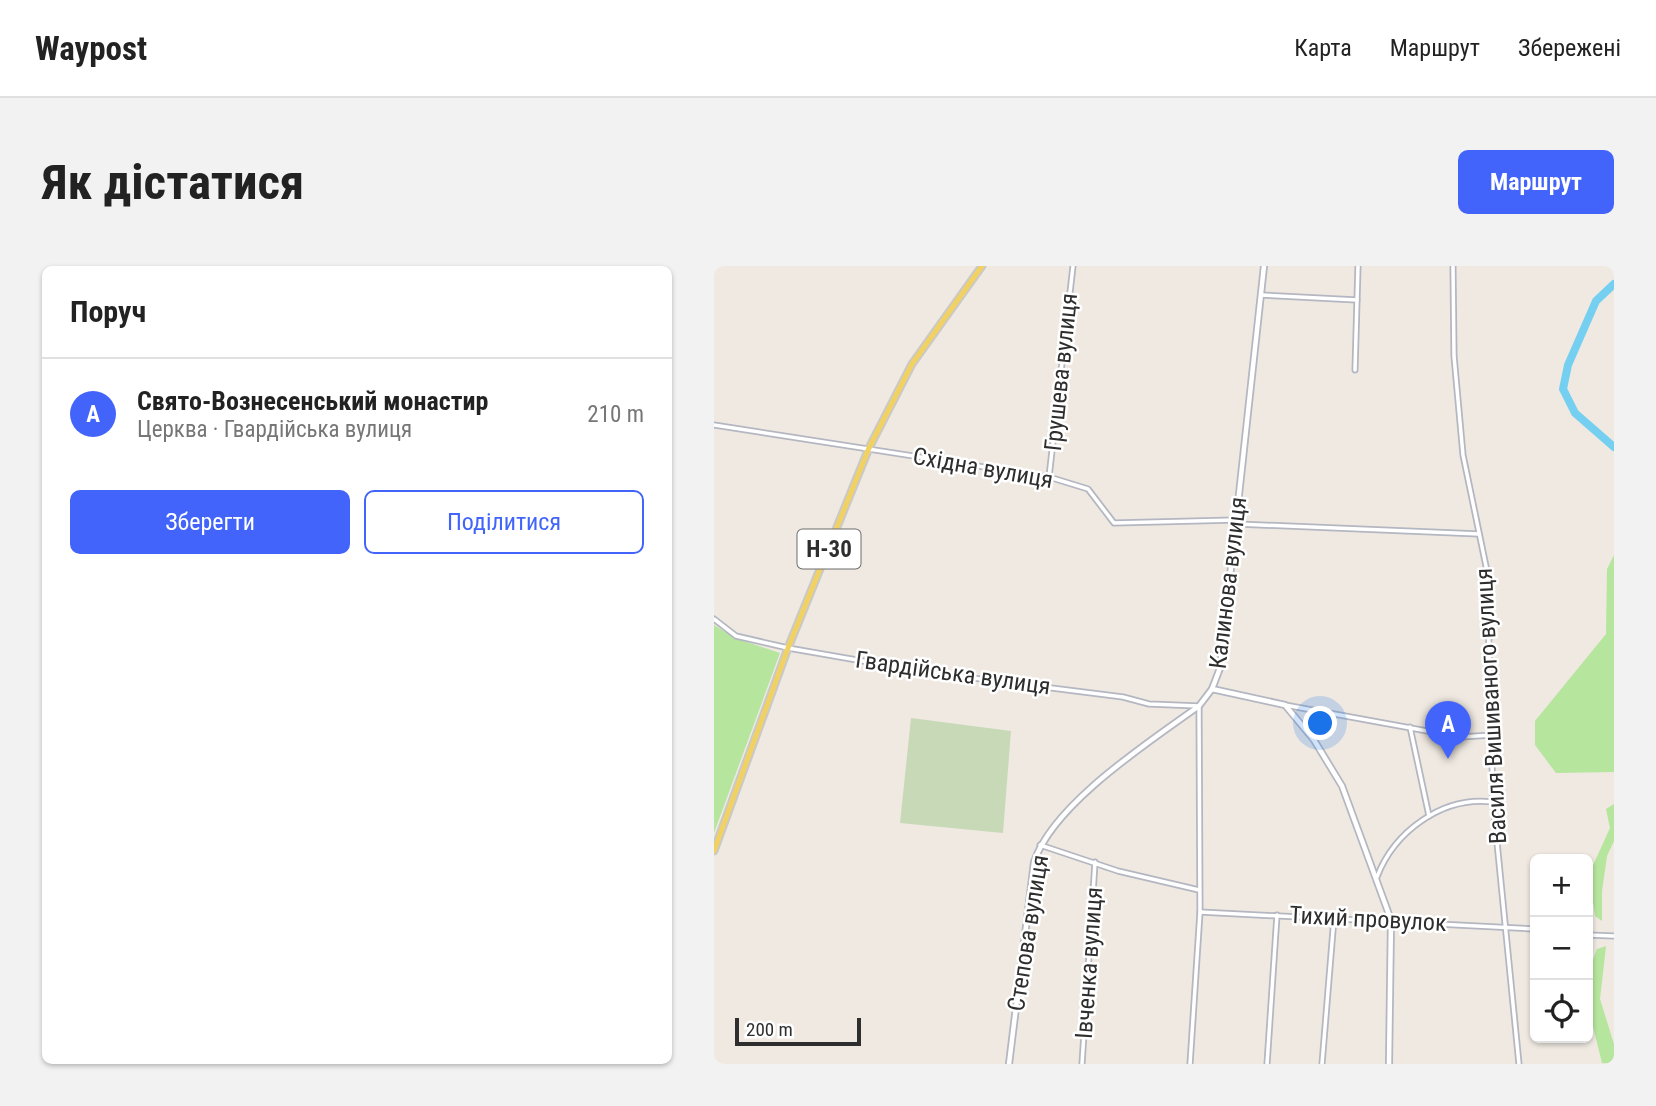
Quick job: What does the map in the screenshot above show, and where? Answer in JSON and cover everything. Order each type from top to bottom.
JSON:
[{"type":"main road","name":"Н-30","points":[[714,851],[788,648],[869,448],[912,364],[982,266]]},
{"type":"street","name":"Грушева вулиця","points":[[1049,477],[1073,266]]},
{"type":"street","name":"Калинова вулиця","points":[[1199,706],[1212,689],[1220,668],[1264,266]]},
{"type":"street","points":[[1355,370],[1358,266]]},
{"type":"street","name":"Василя Вишиваного вулиця","points":[[1453,266],[1454,356],[1462,455],[1487,571],[1493,802],[1519,1064]]},
{"type":"street","points":[[1261,295],[1357,300]]},
{"type":"street","name":"Східна вулиця","points":[[714,425],[1049,477],[1088,489],[1114,523],[1237,522],[1479,534]]},
{"type":"street","name":"Гвардійська вулиця","points":[[714,619],[736,636],[788,648],[926,672],[1123,697],[1149,704],[1199,706]]},
{"type":"street","points":[[1212,689],[1460,737],[1493,735]]},
{"type":"street","points":[[1285,705],[1314,740],[1342,786],[1391,920],[1390,1064]]},
{"type":"street","points":[[1191,1064],[1200,912],[1199,706]]},
{"type":"street","name":"Степова вулиця","points":[[1009,1064],[1034,862],[1040,845],[1052,825],[1079,800],[1199,706]]},
{"type":"street","points":[[1410,727],[1429,816]]},
{"type":"street","points":[[1377,877],[1384,857],[1398,840],[1429,816],[1459,804],[1493,802]]},
{"type":"street","points":[[1040,845],[1199,890]]},
{"type":"street","name":"Івченка вулиця","points":[[1082,1064],[1095,862]]},
{"type":"street","name":"Тихий провулок","points":[[1200,912],[1530,929]]},
{"type":"street","points":[[1267,1064],[1276,915]]},
{"type":"street","points":[[1322,1064],[1334,918]]},
{"type":"street","points":[[1593,936],[1614,936]]},
{"type":"green space","points":[[1614,555],[1614,772],[1556,773],[1535,745],[1535,721],[1606,634],[1607,569]]},
{"type":"green space","points":[[714,625],[735,638],[780,653],[714,833]]},
{"type":"green space","points":[[911,718],[1011,731],[1003,833],[900,823]]},
{"type":"green space","points":[[1614,804],[1614,841],[1607,856],[1602,891],[1602,921],[1595,916],[1593,865],[1610,828],[1606,809]]},
{"type":"green space","points":[[1606,946],[1600,999],[1614,1044],[1614,1064],[1602,1063],[1593,1024],[1593,961],[1597,949]]},
{"type":"waterway","points":[[1614,284],[1596,301],[1568,365],[1563,389],[1575,413],[1614,447]]},
{"type":"place","name":"Cвято-Вознесенський монастир","points":[[1448,759]]}]
